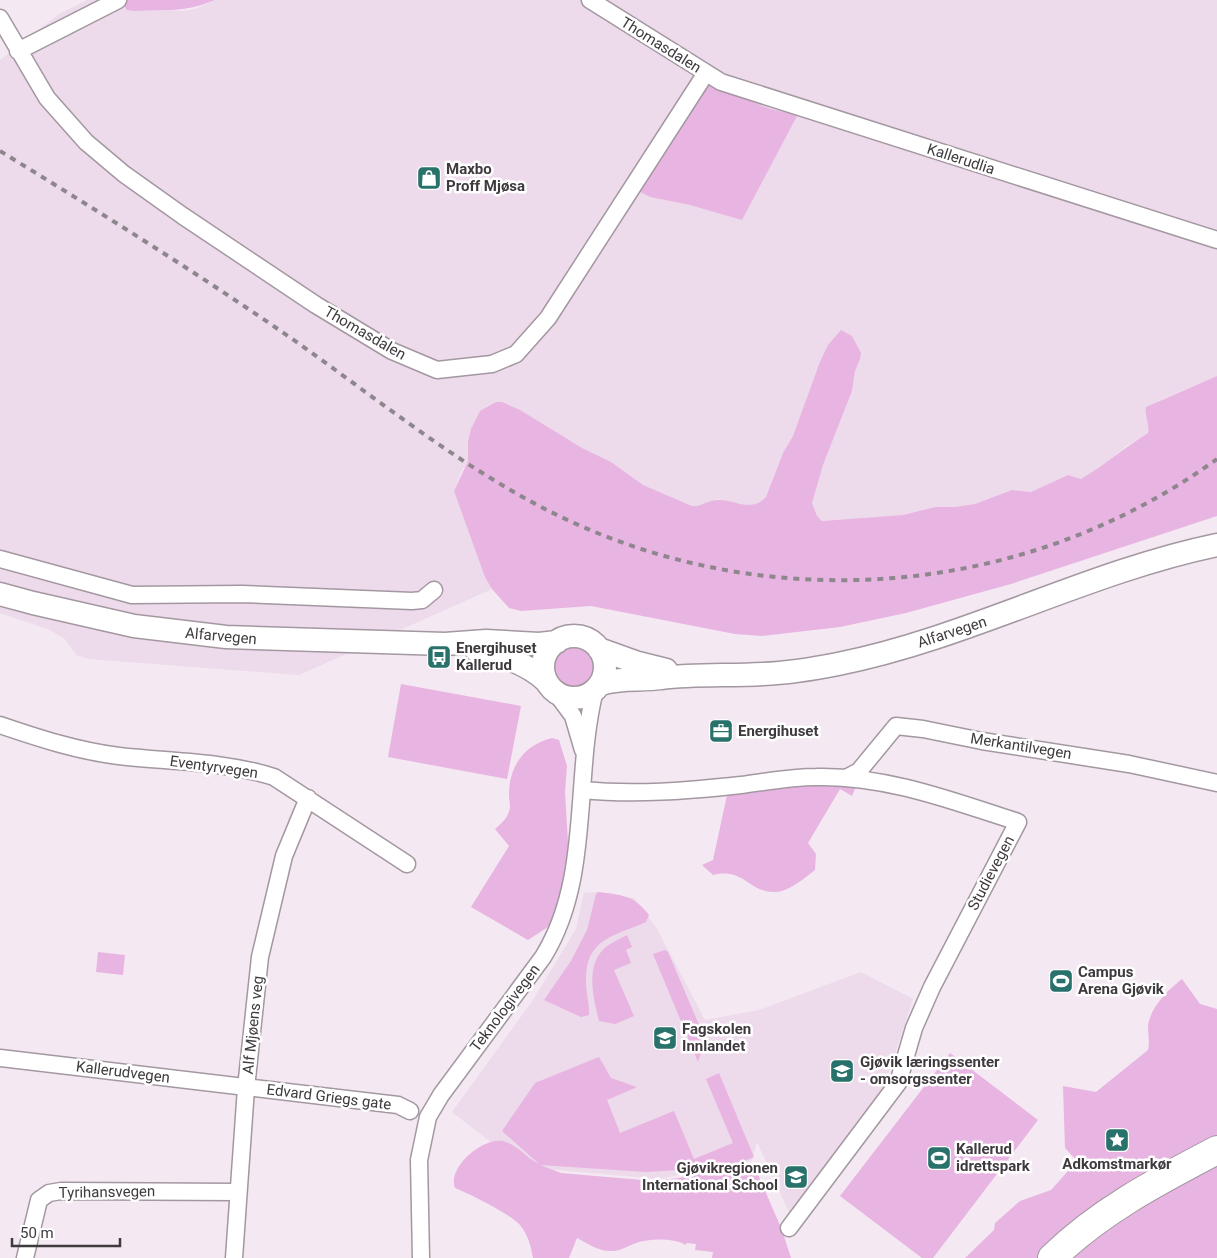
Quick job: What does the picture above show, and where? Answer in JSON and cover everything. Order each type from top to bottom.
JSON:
[{"type":"highway","points":[[1052,1258],[1106,1213],[1164,1178],[1217,1150]]},
{"type":"main road","name":"Alfarvegen","points":[[598,687],[614,680],[660,678],[678,675],[765,674],[821,667],[871,656],[982,622],[1141,566],[1217,545]]},
{"type":"main road","name":"Alfarvegen","points":[[0,594],[87,616],[181,632],[268,639],[446,644],[486,641],[539,644],[557,642]]},
{"type":"main road","points":[[579,636],[590,641],[599,649],[605,660],[605,672],[598,687],[576,698],[566,698],[552,687],[543,671],[544,660],[549,650],[557,642],[567,637],[579,636]]},
{"type":"main road","name":"Alfarvegen","points":[[446,644],[515,661],[535,670],[552,687]]},
{"type":"main road","name":"Alfarvegen","points":[[599,649],[624,659],[660,667],[678,675]]},
{"type":"street","points":[[18,51],[118,0]]},
{"type":"street","name":"Thomasdalen","points":[[0,18],[47,98],[86,142],[124,174],[316,305],[392,351],[437,370],[492,364],[516,354],[548,318],[706,73],[590,0]]},
{"type":"street","name":"Kallerudlia","points":[[706,73],[730,85],[1217,240]]},
{"type":"street","points":[[0,559],[132,595],[242,594],[412,601],[422,600],[434,590]]},
{"type":"street","name":"Teknologivegen","points":[[552,687],[573,716],[584,752]]},
{"type":"street","name":"Teknologivegen","points":[[420,1258],[419,1160],[428,1117],[441,1095],[518,994],[552,942],[568,898],[582,790],[584,752],[598,687]]},
{"type":"street","name":"Eventyrvegen","points":[[0,724],[64,745],[116,755],[193,761],[254,771],[274,777],[407,864]]},
{"type":"street","name":"Merkantilvegen","points":[[846,778],[859,770],[896,726],[1129,764],[1217,783]]},
{"type":"street","name":"Studievegen","points":[[582,790],[623,794],[670,792],[816,777],[846,778],[891,784],[952,800],[1018,822],[932,987],[914,1028],[898,1084],[790,1228]]},
{"type":"street","name":"Alf Mjøens veg","points":[[234,1258],[237,1192],[260,957],[284,856],[308,798]]},
{"type":"street","name":"Kallerudvegen","points":[[0,1058],[123,1071],[246,1088]]},
{"type":"street","name":"Edvard Griegs gate","points":[[246,1088],[398,1105],[410,1111]]},
{"type":"street","name":"Tyrihansvegen","points":[[25,1258],[39,1200],[49,1194],[61,1191],[237,1192]]},
{"type":"shaded area","points":[[87,0],[120,0],[161,9],[182,11],[195,9],[215,0],[1217,0],[1217,376],[1158,401],[1145,414],[1149,426],[1148,433],[1081,479],[1068,475],[1031,492],[1012,490],[975,504],[935,507],[903,515],[822,521],[817,516],[812,503],[823,465],[852,391],[855,371],[860,359],[828,345],[793,436],[783,453],[766,497],[762,502],[750,506],[717,499],[699,507],[692,506],[643,485],[611,462],[582,448],[468,442],[468,461],[461,472],[454,491],[492,589],[299,675],[89,659],[76,655],[65,639],[48,629],[0,613],[0,60],[59,14]],"holes":[[[724,85],[753,103],[772,110],[798,114],[690,205],[650,197],[638,191]]]},
{"type":"shaded area","points":[[120,0],[215,0],[184,9],[134,11],[127,10]]},
{"type":"shaded area","points":[[712,82],[766,107],[798,114],[742,220],[690,205],[650,197],[638,191],[693,90]]},
{"type":"shaded area","points":[[841,330],[852,336],[861,353],[855,371],[852,391],[823,465],[812,503],[817,516],[822,521],[903,515],[935,507],[975,504],[1012,490],[1031,492],[1068,475],[1081,479],[1148,433],[1146,407],[1217,376],[1217,516],[1011,584],[906,613],[840,627],[762,636],[735,634],[591,606],[521,611],[509,608],[492,589],[485,577],[454,491],[468,461],[468,442],[471,429],[480,411],[496,402],[502,402],[520,410],[582,448],[611,462],[643,485],[692,506],[715,500],[749,505],[755,504],[761,502],[766,497],[783,453],[793,436],[820,362],[828,345]]},
{"type":"shaded area","points":[[579,646],[591,652],[596,659],[596,677],[591,684],[584,689],[571,690],[559,684],[554,677],[553,664],[559,652],[566,647]]},
{"type":"shaded area","points":[[401,684],[521,706],[507,779],[388,757]]},
{"type":"shaded area","points":[[552,738],[559,740],[567,766],[565,792],[569,859],[564,898],[548,927],[528,940],[471,907],[509,846],[495,829],[505,820],[509,811],[510,785],[515,766],[526,751],[542,741]]},
{"type":"shaded area","points":[[848,781],[855,789],[852,796],[840,789],[808,843],[816,854],[815,870],[791,887],[775,892],[766,891],[732,874],[713,875],[702,865],[713,860],[727,795]]},
{"type":"shaded area","name":"Fagskolen Innlandet","points":[[595,892],[634,898],[656,927],[705,1020],[759,1010],[861,972],[913,999],[884,1087],[792,1213],[790,1214],[757,1142],[752,1160],[659,1179],[523,1167],[452,1112],[533,1000],[576,929],[584,893]]},
{"type":"shaded area","points":[[598,892],[627,897],[638,903],[649,915],[646,922],[604,940],[591,955],[587,965],[586,979],[589,1015],[581,1017],[544,1000],[571,961],[587,930]]},
{"type":"shaded area","points":[[627,935],[632,947],[626,950],[631,963],[614,970],[634,1016],[615,1024],[599,1021],[592,986],[596,959],[603,949]]},
{"type":"shaded area","points":[[665,950],[668,952],[705,1039],[698,1062],[653,954]]},
{"type":"shaded area","points":[[98,952],[125,955],[123,975],[96,972]]},
{"type":"shaded area","points":[[1182,979],[1200,1004],[1217,1009],[1217,1258],[965,1258],[994,1230],[995,1223],[1020,1201],[1051,1190],[1077,1161],[1065,1148],[1063,1086],[1096,1092],[1148,1050],[1148,1027],[1152,1013],[1171,988]]},
{"type":"shaded area","name":"Kallerud idrettspark","points":[[950,1053],[1038,1120],[933,1258],[922,1258],[840,1196]]},
{"type":"shaded area","points":[[599,1057],[611,1078],[637,1087],[607,1100],[620,1133],[674,1111],[694,1159],[733,1143],[706,1079],[719,1073],[754,1157],[730,1167],[646,1172],[540,1165],[561,1173],[654,1181],[679,1178],[753,1163],[782,1230],[791,1258],[712,1258],[713,1252],[695,1250],[696,1244],[686,1243],[686,1245],[675,1241],[662,1240],[642,1241],[617,1251],[606,1251],[577,1238],[569,1258],[533,1258],[529,1241],[515,1220],[480,1199],[455,1188],[456,1171],[461,1163],[477,1149],[495,1141],[503,1141],[518,1148],[539,1164],[502,1131],[535,1083]]},
{"type":"railway","points":[[0,151],[217,288],[485,475],[555,514],[637,547],[721,569],[807,579],[894,578],[979,565],[1063,541],[1142,506],[1217,459]]},
{"type":"place","name":"Maxbo Proff Mjøsa","points":[[429,178]]},
{"type":"place","name":"Energihuset Kallerud","points":[[439,657]]},
{"type":"place","name":"Energihuset","points":[[721,731]]},
{"type":"place","name":"Campus Arena Gjøvik","points":[[1061,981]]},
{"type":"place","name":"Fagskolen Innlandet","points":[[665,1038]]},
{"type":"place","name":"Gjøvik læringssenter - omsorgssenter","points":[[842,1071]]},
{"type":"place","name":"Adkomstmarkør","points":[[1117,1140]]},
{"type":"place","name":"Kallerud idrettspark","points":[[939,1158]]},
{"type":"place","name":"Gjøvikregionen International School","points":[[796,1177]]}]
